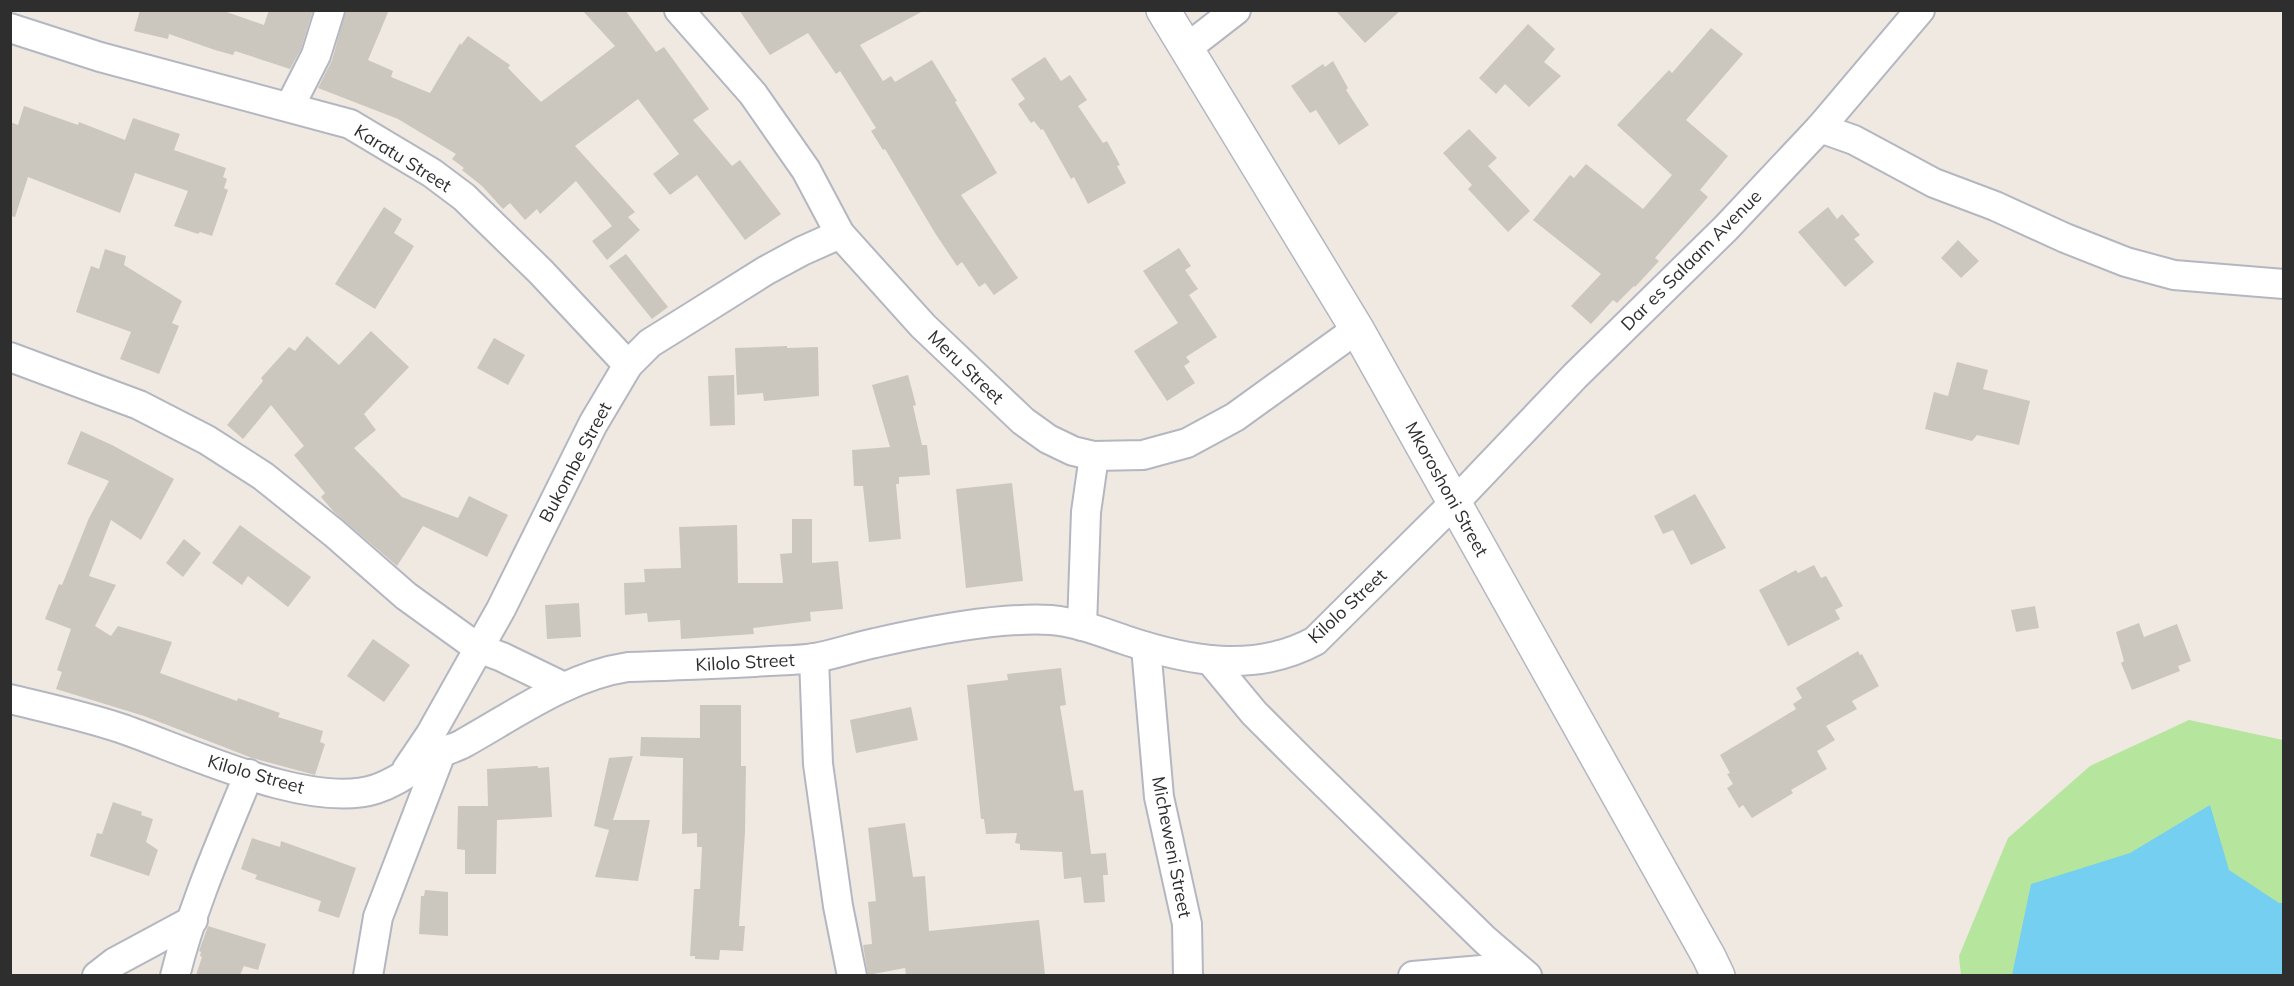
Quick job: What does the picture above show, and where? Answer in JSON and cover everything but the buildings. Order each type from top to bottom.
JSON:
[{"type":"street","points":[[290,106],[316,55],[330,10]]},
{"type":"street","name":"Meru Street","points":[[679,10],[753,94],[806,170],[840,234],[923,326],[1023,421],[1048,439],[1073,451],[1094,456],[1143,454],[1187,443],[1235,417],[1357,329]]},
{"type":"street","name":"Mkoroshoni Street","points":[[1163,10],[1357,329],[1707,969]]},
{"type":"street","points":[[1187,48],[1236,10]]},
{"type":"street","name":"Dar es Salaam Avenue","points":[[1454,503],[1575,376],[1726,228],[1820,128],[1920,10]]},
{"type":"street","name":"Karatu Street","points":[[10,28],[100,57],[290,106],[350,124],[432,173],[464,197],[541,272],[628,365]]},
{"type":"street","points":[[1820,128],[1854,140],[1935,183],[2126,262],[2175,275],[2283,284]]},
{"type":"street","name":"Bukombe Street","points":[[401,778],[430,735],[501,609],[593,424],[628,365],[650,343],[716,302],[802,251],[840,234]]},
{"type":"street","points":[[10,357],[139,405],[207,440],[262,476],[334,533],[406,596],[478,648],[564,687]]},
{"type":"street","points":[[1082,626],[1086,512],[1094,456]]},
{"type":"street","name":"Kilolo Street","points":[[10,699],[119,728],[274,783],[328,794],[364,792],[401,778],[441,753],[461,745],[564,687],[609,670],[627,667],[814,658],[875,643],[965,627],[1014,621],[1052,620],[1082,626],[1146,647],[1191,658],[1246,660],[1277,657],[1296,651],[1315,641],[1454,503]]},
{"type":"street","name":"Micheweni Street","points":[[1146,647],[1159,797],[1187,924],[1188,975]]},
{"type":"street","points":[[814,658],[818,765],[838,906],[852,975]]},
{"type":"street","points":[[1210,660],[1254,713],[1294,754],[1485,940],[1522,971]]},
{"type":"street","points":[[368,975],[378,917],[441,753]]},
{"type":"street","points":[[175,975],[193,920],[249,774]]},
{"type":"street","points":[[97,975],[115,962],[193,920]]},
{"type":"street","points":[[1413,975],[1522,971]]},
{"type":"green space","points":[[2189,720],[2283,740],[2283,975],[1961,975],[1959,956],[2008,838],[2090,766]]},
{"type":"water","points":[[2210,805],[2229,870],[2279,903],[2283,903],[2283,975],[2012,975],[2031,884],[2130,853]]}]
